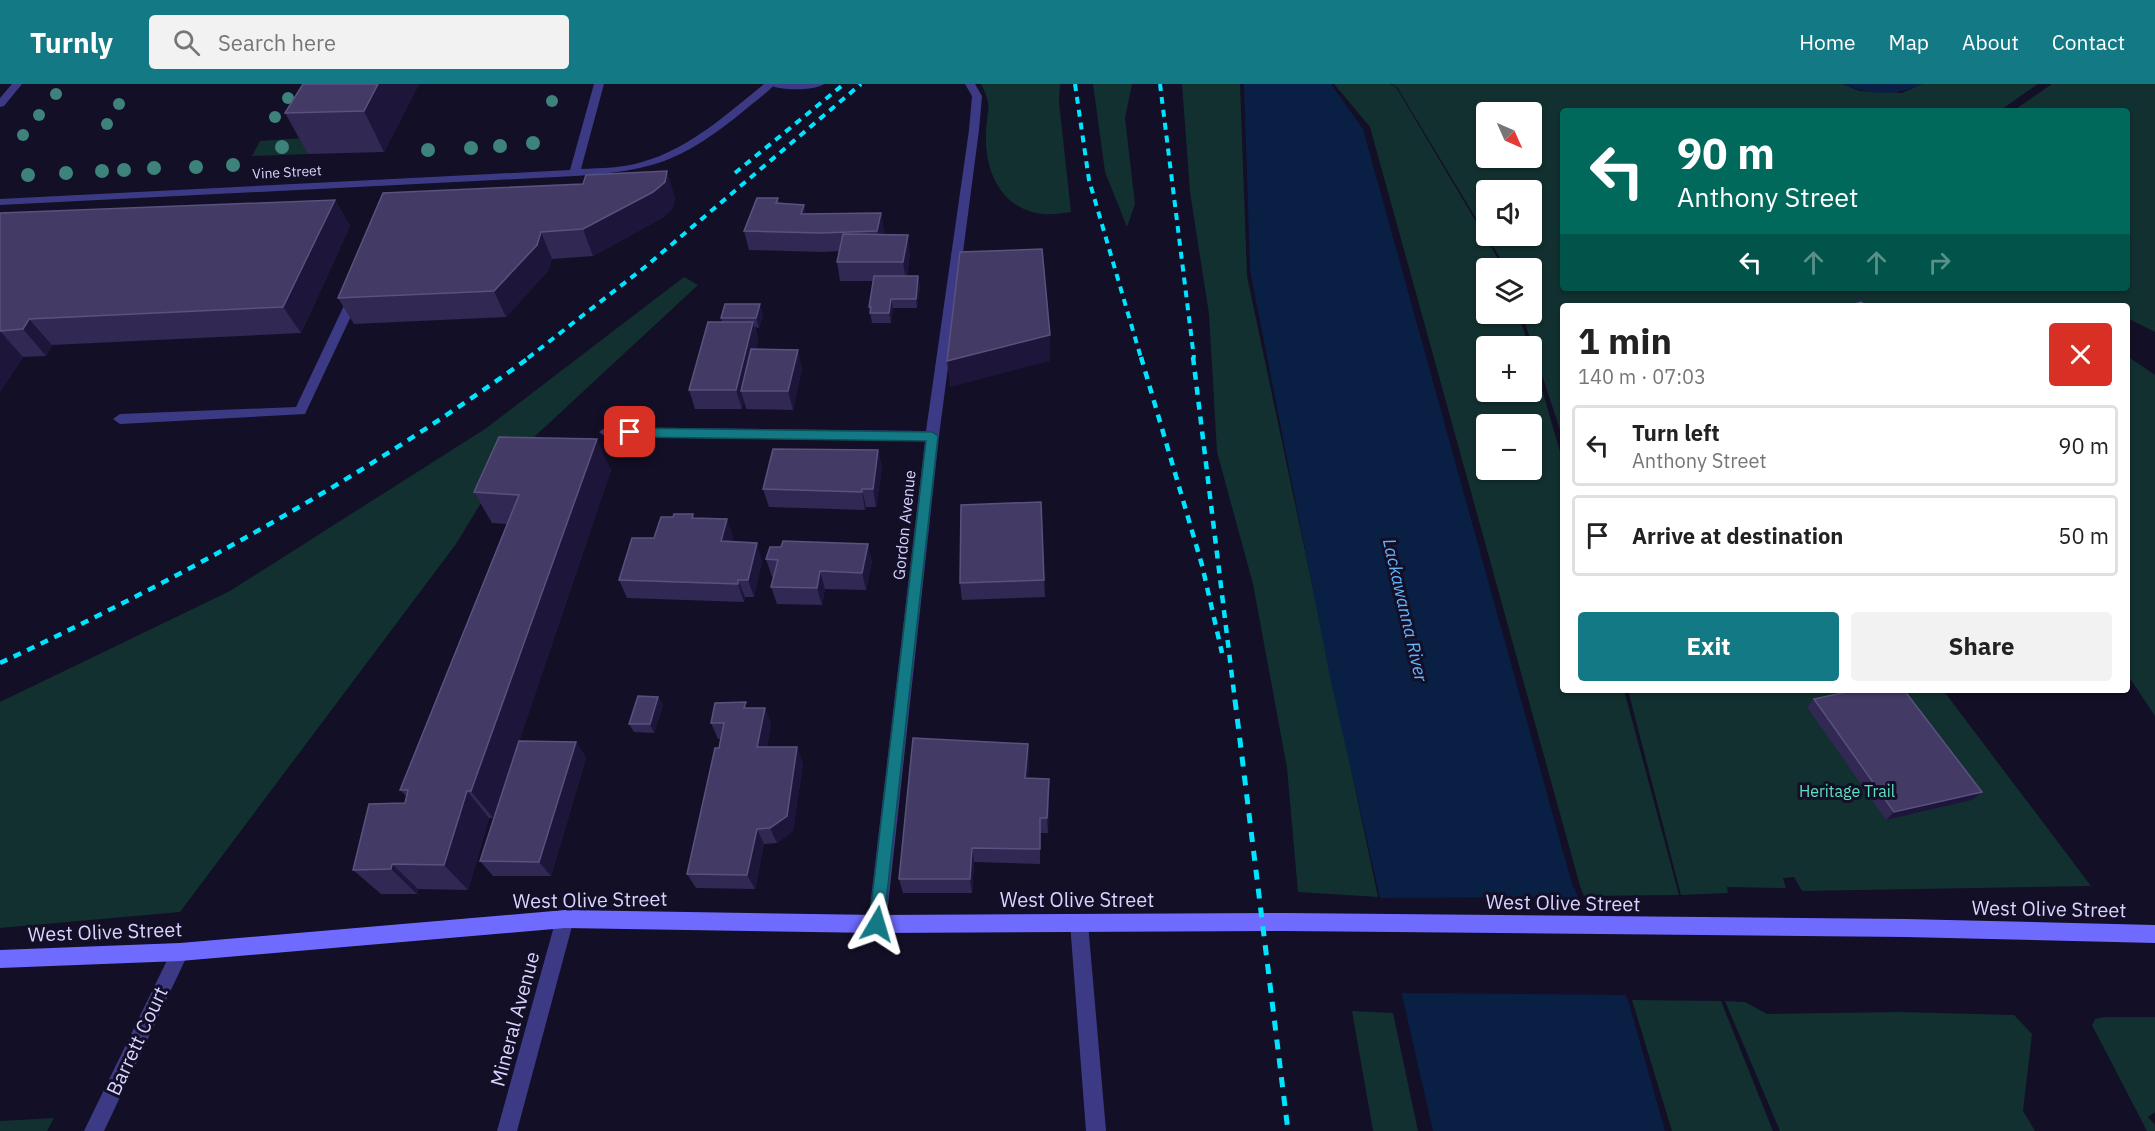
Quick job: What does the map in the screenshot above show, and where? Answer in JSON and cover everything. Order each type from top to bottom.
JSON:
[{"type":"main road","name":"West Olive Street","points":[[0,959],[180,952],[565,919],[877,924],[1286,922],[1905,928],[2155,934]]},
{"type":"street","points":[[0,104],[17,84]]},
{"type":"street","points":[[575,173],[599,84]]},
{"type":"street","points":[[772,84],[808,86],[819,84]]},
{"type":"street","name":"Vine Street","points":[[0,202],[406,187],[633,167],[669,155],[700,137],[772,84]]},
{"type":"street","name":"Gordon Avenue","points":[[877,924],[932,436],[974,130],[977,96],[970,84]]},
{"type":"street","points":[[120,419],[300,411],[358,287]]},
{"type":"street","points":[[606,432],[932,436]]},
{"type":"street","name":"Mineral Avenue","points":[[507,1131],[565,919]]},
{"type":"street","points":[[1079,923],[1096,1131]]},
{"type":"street","name":"Barrett Court","points":[[94,1131],[180,952]]},
{"type":"green space","points":[[981,84],[1060,84],[1059,102],[1071,212],[1046,214],[1028,211],[1016,205],[998,186],[988,161],[986,133],[988,103]]},
{"type":"green space","points":[[1093,84],[1132,84],[1125,118],[1135,204],[1127,227],[1105,172]]},
{"type":"green space","points":[[1182,84],[1240,84],[1247,276],[1378,897],[1298,892],[1287,768],[1253,584],[1217,452],[1209,314],[1190,192]]},
{"type":"green space","points":[[1334,84],[1390,84],[1396,87],[1476,222],[1476,246],[1491,246],[1498,258],[1476,258],[1476,324],[1521,324],[1526,336],[1476,336],[1476,402],[1542,402],[1542,390],[1560,452],[1560,693],[1625,693],[1679,895],[1584,896],[1370,127]]},
{"type":"green space","points":[[1392,84],[1842,84],[1860,91],[1902,93],[1922,84],[2038,84],[2003,108],[1560,108],[1560,291],[2130,291],[2130,108],[2017,108],[2052,84],[2155,84],[2155,332],[2130,320],[2130,303],[1560,303],[1560,430],[1542,375],[1542,336],[1529,336],[1525,324],[1542,324],[1542,258],[1500,258],[1493,246],[1542,246],[1542,180],[1476,180],[1476,218],[1397,87]]},
{"type":"green space","points":[[317,137],[308,154],[252,156],[260,141]]},
{"type":"green space","points":[[684,277],[698,285],[504,465],[456,544],[180,912],[0,928],[0,702],[230,591],[485,429]]},
{"type":"green space","points":[[2130,358],[2155,375],[2155,716],[2130,678]]},
{"type":"green space","name":"Heritage Trail","points":[[1629,693],[1945,693],[2091,886],[1802,891],[1794,877],[1783,878],[1786,888],[1727,887],[1728,893],[1681,895]]},
{"type":"green space","points":[[1632,1000],[1721,1001],[1773,1131],[1672,1131]]},
{"type":"green space","points":[[1725,1001],[1745,1002],[1767,1014],[1901,1012],[2014,1015],[2032,1034],[2023,1111],[2035,1131],[1780,1131]]},
{"type":"green space","points":[[1352,1011],[1393,1013],[1418,1131],[1373,1131]]},
{"type":"green space","points":[[2155,1017],[2155,1112],[2148,1117],[2155,1125],[2155,1131],[2147,1131],[2092,1025],[2095,1019]]},
{"type":"green space","points":[[54,1118],[47,1131],[0,1131],[0,1121]]},
{"type":"water","name":"Lackawanna River","points":[[1244,84],[1331,84],[1363,129],[1572,884],[1628,1000],[1665,1131],[1433,1131],[1331,682],[1250,270]]},
{"type":"water","points":[[1842,84],[1922,84],[1902,91],[1882,93]]},
{"type":"pier","points":[[1582,897],[1629,995],[1399,993],[1377,898]]},
{"type":"building","points":[[303,84],[378,84],[364,111],[285,113]]},
{"type":"building","points":[[667,171],[665,182],[653,192],[583,229],[541,232],[537,245],[494,291],[338,298],[383,193],[583,184],[586,175]]},
{"type":"building","points":[[757,198],[778,198],[776,203],[804,205],[801,214],[881,213],[877,231],[820,233],[744,231]]},
{"type":"building","points":[[335,200],[283,307],[29,319],[23,329],[0,331],[0,213]]},
{"type":"building","points":[[843,234],[908,235],[903,262],[837,262]]},
{"type":"building","points":[[1042,249],[1050,335],[947,361],[960,252]]},
{"type":"building","points":[[874,276],[918,276],[916,299],[891,299],[889,313],[870,313]]},
{"type":"building","points":[[725,304],[760,304],[756,318],[721,318]]},
{"type":"building","points":[[708,322],[753,322],[736,390],[689,390]]},
{"type":"building","points":[[751,349],[798,350],[788,391],[741,391]]},
{"type":"building","points":[[499,437],[597,439],[471,791],[467,791],[444,865],[392,864],[391,869],[353,870],[369,804],[405,803],[408,790],[400,790],[519,495],[474,492]]},
{"type":"building","points":[[773,449],[878,450],[873,489],[862,489],[862,492],[763,489]]},
{"type":"building","points":[[1041,502],[1044,580],[960,583],[961,505]]},
{"type":"building","points":[[674,514],[693,514],[692,518],[727,519],[721,541],[757,543],[748,580],[738,580],[738,584],[619,580],[632,538],[654,538],[661,517],[673,517]]},
{"type":"building","points":[[783,541],[868,544],[862,573],[820,571],[817,588],[771,587],[778,560],[766,559],[770,547],[781,547]]},
{"type":"building","points":[[1842,693],[1906,693],[1982,792],[1894,812],[1814,699]]},
{"type":"building","points":[[638,696],[658,697],[650,724],[629,724]]},
{"type":"building","points":[[746,702],[744,708],[765,708],[757,747],[797,747],[787,816],[770,828],[757,829],[747,875],[687,874],[715,748],[719,748],[724,723],[711,723],[715,703]]},
{"type":"building","points":[[913,738],[1028,744],[1025,778],[1049,779],[1047,818],[1040,818],[1040,849],[972,848],[970,879],[899,879]]},
{"type":"building","points":[[519,741],[576,742],[539,862],[480,861]]},
{"type":"railway","points":[[735,173],[844,84]]},
{"type":"railway","points":[[528,358],[645,267],[861,84]]},
{"type":"railway","points":[[1075,84],[1089,180],[1141,358]]},
{"type":"railway","points":[[1160,84],[1194,358]]},
{"type":"railway","points":[[0,663],[206,560],[338,484],[467,401],[530,357]]},
{"type":"railway","points":[[1141,357],[1202,565],[1222,653]]},
{"type":"railway","points":[[1193,357],[1235,701]]},
{"type":"railway","points":[[1235,700],[1288,1131]]},
{"type":"route","points":[[630,432],[932,436],[877,924]]}]
